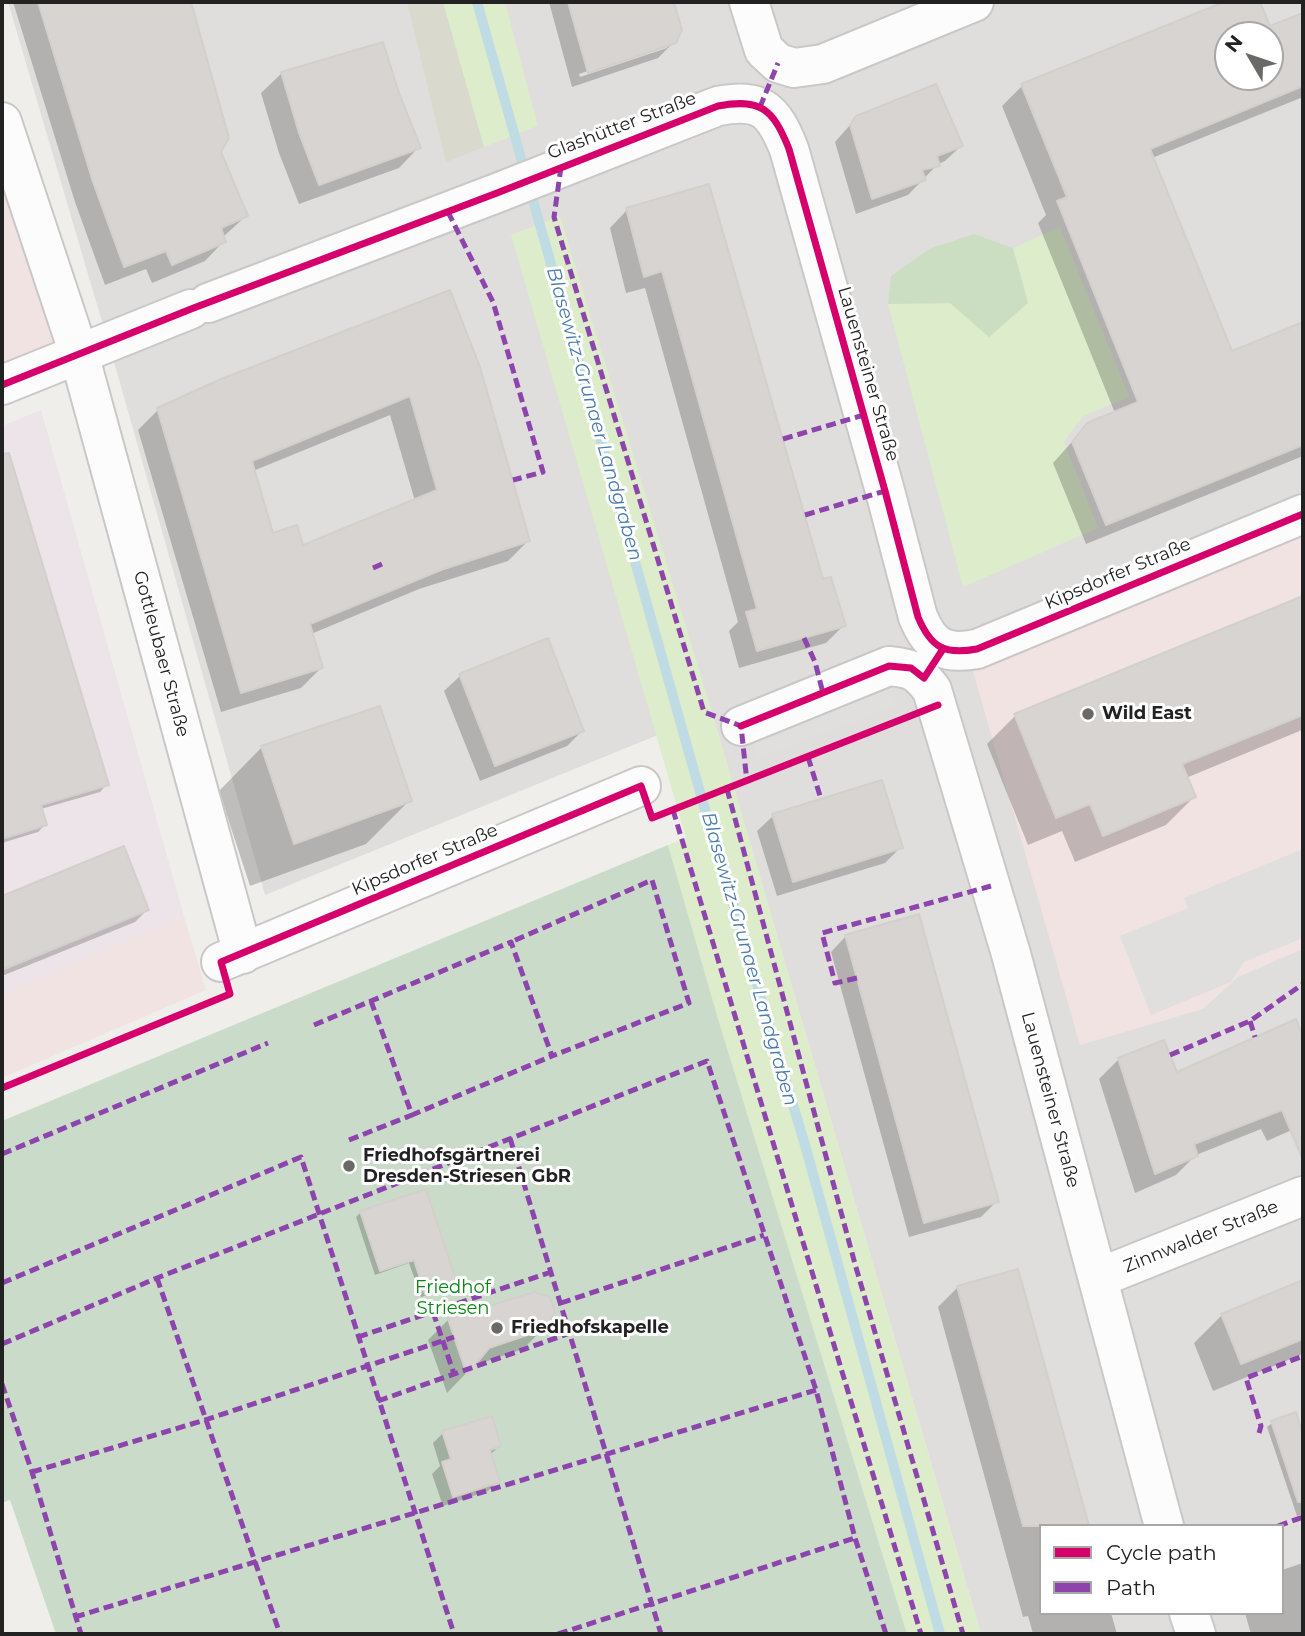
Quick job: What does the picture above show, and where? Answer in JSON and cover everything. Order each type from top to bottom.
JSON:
[{"type":"street","points":[[749,2],[764,50],[778,63],[794,68],[823,64],[974,2]]},
{"type":"street","name":"Glashütter Straße","points":[[79,354],[718,106],[741,102],[760,107]]},
{"type":"street","name":"Lauensteiner Straße","points":[[760,107],[779,124],[789,149],[918,617],[926,636],[933,664],[932,690],[1011,954],[1163,1524]]},
{"type":"street","name":"Gottleubaer Straße","points":[[2,122],[79,354],[232,958]]},
{"type":"street","points":[[2,385],[79,354]]},
{"type":"street","name":"Kipsdorfer Straße","points":[[741,726],[889,666],[911,668],[933,664],[958,653],[977,649],[1303,514]]},
{"type":"street","name":"Kipsdorfer Straße","points":[[232,958],[641,786]]},
{"type":"street","name":"Zinnwalder Straße","points":[[1098,1278],[1303,1196]]},
{"type":"street","points":[[1190,1615],[1195,1634]]},
{"type":"shaded area","points":[[8,2],[1303,2],[1303,1634],[981,1634],[712,713],[265,895],[120,383]]},
{"type":"shaded area","points":[[407,2],[443,2],[484,147],[446,162]]},
{"type":"shaded area","points":[[2,171],[64,341],[2,365]]},
{"type":"shaded area","points":[[41,410],[184,916],[2,994],[2,426]]},
{"type":"shaded area","points":[[1303,509],[1303,949],[1238,977],[1203,1009],[1080,1045],[966,647]]},
{"type":"shaded area","points":[[886,675],[897,705],[758,758],[747,728]]},
{"type":"shaded area","points":[[1303,849],[1303,938],[1244,962],[1231,982],[1151,1015],[1120,936],[1188,908],[1184,898]]},
{"type":"shaded area","points":[[184,916],[206,990],[2,1078],[2,994]]},
{"type":"green space","points":[[443,2],[505,2],[538,126],[484,147]]},
{"type":"green space","points":[[560,216],[710,705],[981,1634],[907,1634],[719,1022],[668,845],[686,838],[511,235]]},
{"type":"green space","points":[[1060,227],[1129,397],[1083,416],[1064,442],[1098,528],[963,587],[888,304],[1028,303],[1013,248]]},
{"type":"green space","points":[[974,234],[1013,248],[1028,303],[989,337],[950,303],[888,304],[891,276],[929,249]]},
{"type":"green space","name":"Friedhof Striesen","points":[[668,845],[719,1022],[907,1634],[56,1634],[10,1500],[2,1503],[2,1121]]},
{"type":"building","points":[[38,2],[191,2],[229,138],[221,152],[248,216],[221,228],[226,242],[172,265],[166,251],[124,267],[93,182]]},
{"type":"building","points":[[568,2],[674,2],[682,30],[676,43],[588,73]]},
{"type":"building","points":[[1224,2],[1260,2],[1268,21],[1214,21],[1214,91],[1284,91],[1283,21],[1303,13],[1303,86],[1150,149],[1232,351],[1303,322],[1303,445],[1106,525],[1072,442],[1087,423],[1138,402],[1057,201],[1067,197],[1021,84]]},
{"type":"building","points":[[383,42],[399,93],[421,148],[319,185],[299,133],[281,72]]},
{"type":"building","points":[[936,84],[963,146],[937,156],[940,166],[922,170],[926,180],[872,199],[850,125],[856,116]]},
{"type":"building","points":[[709,184],[823,579],[831,577],[846,626],[757,651],[746,612],[757,609],[662,271],[644,277],[626,208]]},
{"type":"building","points":[[450,290],[480,367],[530,541],[441,570],[310,624],[323,668],[241,693],[157,408],[221,379]],"holes":[[[410,396],[437,490],[303,545],[297,525],[273,533],[252,461]]]},
{"type":"building","points":[[9,453],[109,785],[41,805],[47,825],[2,839],[2,454]]},
{"type":"building","points":[[1303,596],[1303,715],[1182,764],[1196,797],[1103,836],[1090,804],[1056,818],[1014,714]]},
{"type":"building","points":[[548,638],[584,731],[495,766],[459,674]]},
{"type":"building","points":[[380,706],[412,801],[294,844],[261,746]]},
{"type":"building","points":[[882,780],[903,848],[793,882],[772,814]]},
{"type":"building","points":[[124,846],[149,910],[2,970],[2,896]]},
{"type":"building","points":[[919,914],[999,1202],[924,1223],[845,935]]},
{"type":"building","points":[[1296,1019],[1303,1037],[1303,1160],[1282,1110],[1194,1144],[1198,1156],[1155,1174],[1118,1058],[1164,1040],[1177,1072]]},
{"type":"building","points":[[426,1189],[457,1283],[425,1294],[414,1260],[380,1271],[360,1211]]},
{"type":"building","points":[[1018,1269],[1088,1524],[1023,1526],[957,1286]]},
{"type":"building","points":[[1303,1280],[1303,1339],[1241,1364],[1221,1314]]},
{"type":"building","name":"Friedhofskapelle","points":[[534,1292],[549,1297],[554,1306],[554,1314],[545,1329],[489,1348],[467,1375],[448,1319]]},
{"type":"building","points":[[1296,1412],[1303,1435],[1303,1502],[1298,1502],[1271,1421]]},
{"type":"building","points":[[492,1416],[501,1446],[490,1450],[500,1482],[453,1497],[442,1462],[451,1459],[442,1431]]},
{"type":"waterway","name":"Blasewitz‐Grunaer Landgraben","points":[[477,2],[704,806],[805,1145],[940,1634]]},
{"type":"marked path","points":[[760,107],[778,63]]},
{"type":"marked path","points":[[561,167],[554,217],[704,712],[741,726],[747,782]]},
{"type":"marked path","points":[[448,212],[493,302],[543,472],[513,480]]},
{"type":"marked path","points":[[783,439],[864,415]]},
{"type":"marked path","points":[[805,515],[885,491]]},
{"type":"marked path","points":[[373,568],[382,564]]},
{"type":"marked path","points":[[804,638],[815,662],[823,693]]},
{"type":"marked path","points":[[808,757],[821,799]]},
{"type":"marked path","points":[[727,789],[855,1264],[963,1634]]},
{"type":"marked path","points":[[673,810],[921,1634]]},
{"type":"marked path","points":[[314,1025],[511,942],[552,1056],[689,1003],[652,880],[511,942]]},
{"type":"marked path","points":[[857,978],[835,983],[822,933],[991,886]]},
{"type":"marked path","points":[[1170,1055],[1250,1021],[1303,984]]},
{"type":"marked path","points":[[371,1001],[412,1115],[552,1056]]},
{"type":"marked path","points":[[1250,1021],[1255,1037]]},
{"type":"marked path","points":[[2,1154],[268,1043]]},
{"type":"marked path","points":[[2,1344],[157,1278],[707,1061],[816,1390],[855,1538],[886,1634]]},
{"type":"marked path","points":[[349,1140],[412,1115]]},
{"type":"marked path","points":[[510,1138],[661,1634]]},
{"type":"marked path","points":[[2,1283],[301,1157],[454,1634]]},
{"type":"marked path","points":[[561,1303],[764,1235]]},
{"type":"marked path","points":[[358,1337],[551,1272]]},
{"type":"marked path","points":[[157,1278],[280,1634]]},
{"type":"marked path","points":[[433,1312],[454,1374]]},
{"type":"marked path","points":[[378,1401],[570,1333]]},
{"type":"marked path","points":[[32,1472],[205,1420],[454,1337]]},
{"type":"marked path","points":[[1259,1433],[1261,1426],[1246,1378],[1303,1356]]},
{"type":"marked path","points":[[2,1384],[81,1634]]},
{"type":"marked path","points":[[75,1617],[816,1390]]},
{"type":"marked path","points":[[1284,1524],[1303,1517]]},
{"type":"marked path","points":[[558,1634],[855,1538]]},
{"type":"cycle path","points":[[2,385],[191,309],[718,106],[745,104],[764,110],[771,116],[789,149],[918,617],[928,636],[940,647],[956,651],[977,649],[1303,514]]},
{"type":"cycle path","points":[[741,726],[889,666],[911,668],[924,678],[943,649]]},
{"type":"cycle path","points":[[2,1088],[230,994],[221,962],[641,786],[652,818],[938,705]]},
{"type":"place","name":"Wild East","points":[[1088,714]]},
{"type":"place","name":"Friedhofsgärtnerei Dresden-Striesen GbR","points":[[349,1166]]},
{"type":"place","name":"Friedhofskapelle","points":[[497,1328]]}]
